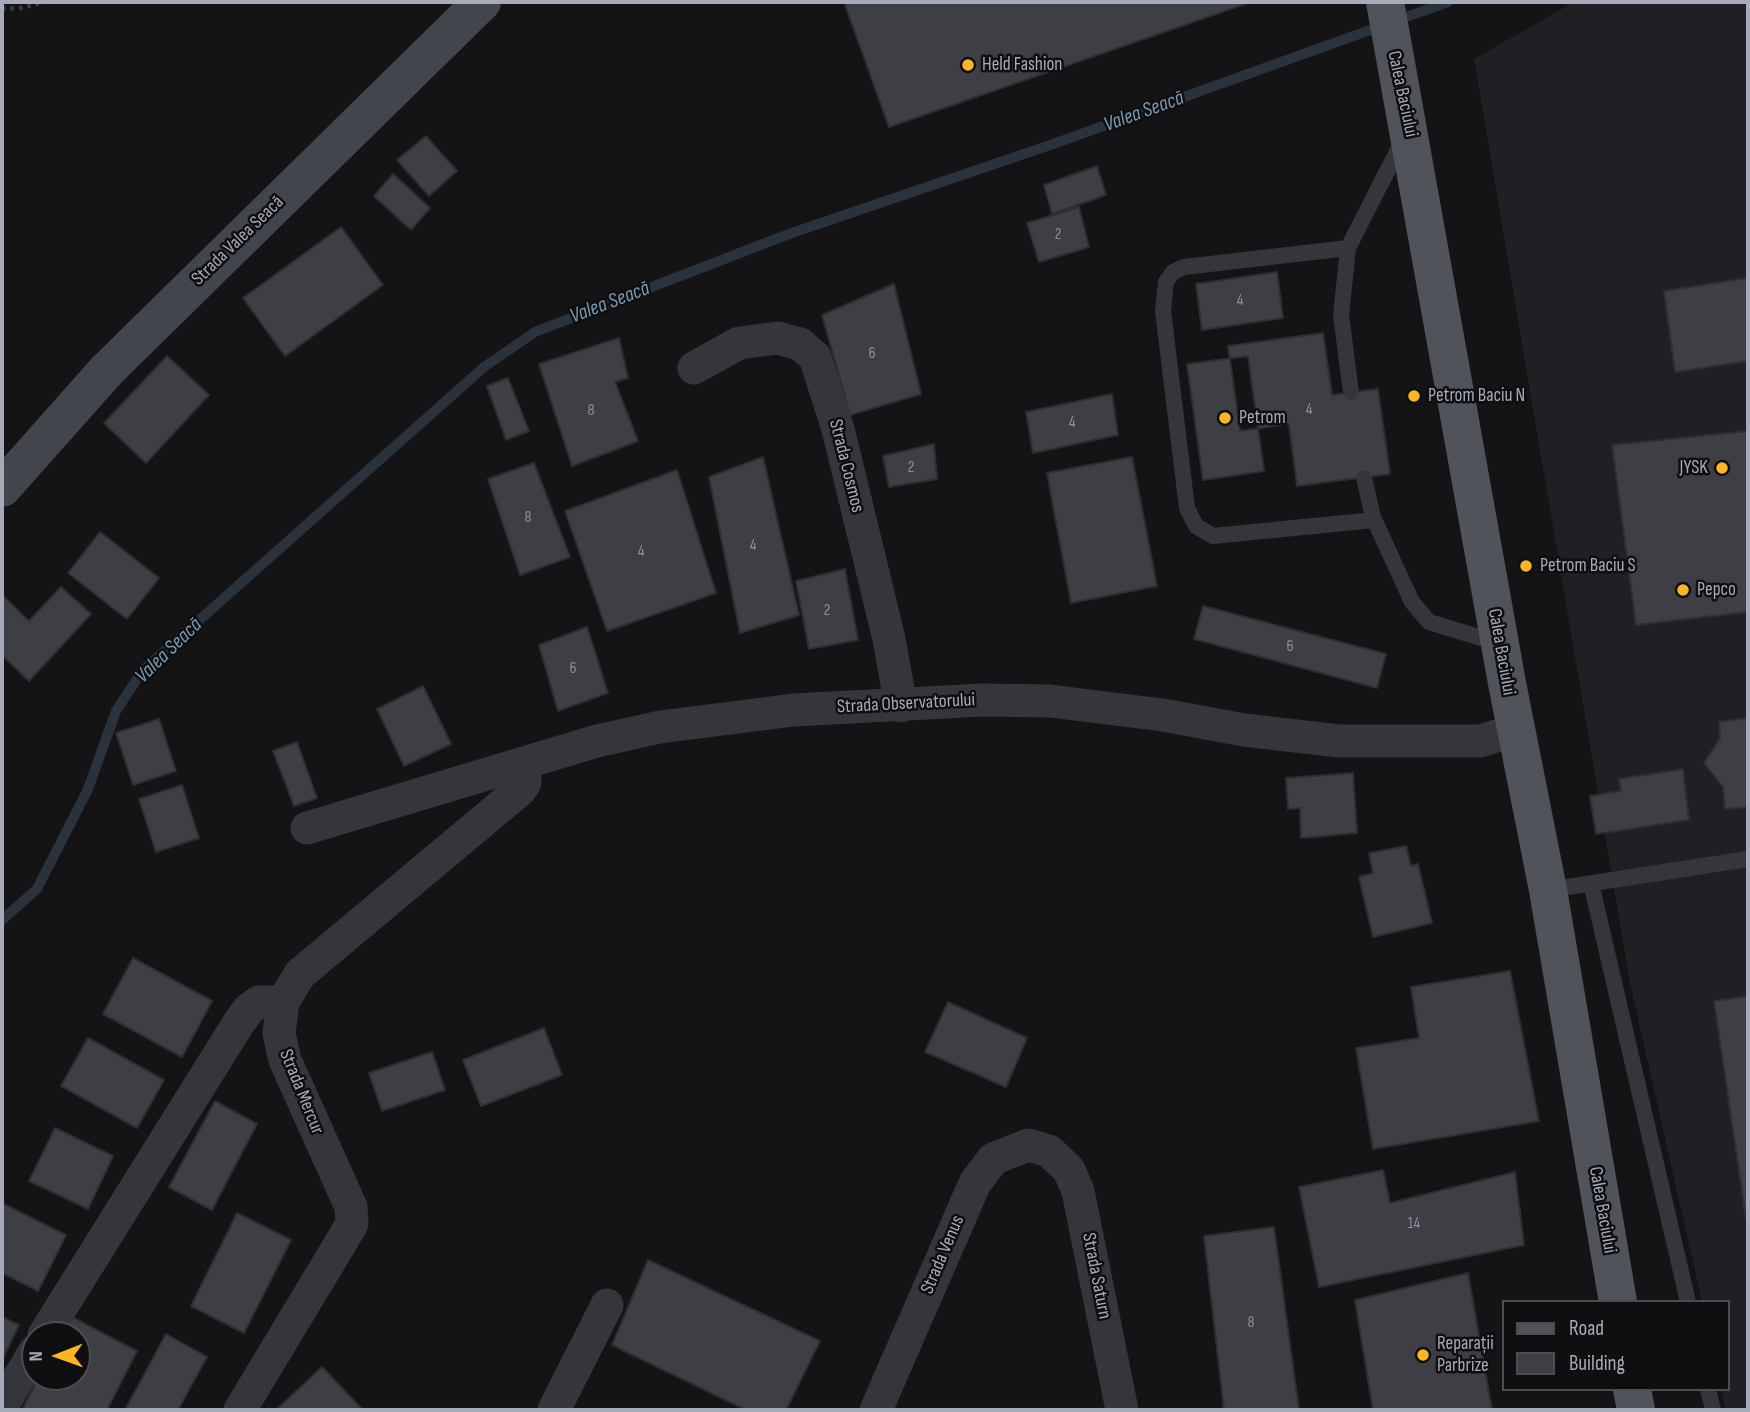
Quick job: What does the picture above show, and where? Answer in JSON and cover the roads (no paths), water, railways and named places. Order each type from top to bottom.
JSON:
[{"type":"main road","name":"Strada Valea Seacă","points":[[2,488],[107,370],[482,2]]},
{"type":"main road","name":"Calea Baciului","points":[[1385,2],[1499,643],[1548,890],[1618,1300]]},
{"type":"main road","points":[[1632,1391],[1636,1410]]},
{"type":"street","name":"Strada Cosmos","points":[[694,368],[739,343],[778,338],[800,344],[815,357],[841,442],[889,639],[901,706]]},
{"type":"street","name":"Strada Observatorului","points":[[306,828],[597,741],[660,727],[794,710],[983,700],[1050,701],[1163,715],[1244,730],[1339,741],[1480,741],[1516,730]]},
{"type":"street","name":"Strada Mercur","points":[[240,1410],[352,1224],[351,1207],[285,1060],[279,1033],[283,1002],[300,974],[520,790],[524,783],[525,763]]},
{"type":"street","points":[[53,1321],[240,1021],[249,1009],[260,1002],[283,1002]]},
{"type":"street","name":"Strada Venus","points":[[876,1410],[975,1183],[993,1158],[1013,1149],[1028,1145],[1049,1151]]},
{"type":"street","name":"Strada Saturn","points":[[1049,1151],[1069,1170],[1078,1191],[1122,1410]]},
{"type":"street","points":[[554,1410],[607,1304]]},
{"type":"street","points":[[2,1406],[21,1374]]},
{"type":"lane","points":[[1351,392],[1341,315],[1348,248],[1409,128]]},
{"type":"lane","points":[[1348,248],[1184,267],[1173,272],[1166,282],[1163,311],[1187,508],[1196,526],[1213,536],[1374,520]]},
{"type":"lane","points":[[1364,478],[1374,520],[1412,602],[1429,622],[1499,643]]},
{"type":"lane","points":[[1548,890],[1748,859]]},
{"type":"lane","points":[[1591,883],[1688,1300]]},
{"type":"lane","points":[[1708,1391],[1713,1410]]},
{"type":"waterway","name":"Valea Seacă","points":[[2,920],[37,889],[88,789],[116,711],[143,670],[484,367],[535,332],[789,234],[1056,143],[1448,2]]},
{"type":"place","name":"Held Fashion","points":[[968,65]]},
{"type":"place","name":"Petrom Baciu N","points":[[1414,396]]},
{"type":"place","name":"Petrom","points":[[1225,418]]},
{"type":"place","name":"JYSK","points":[[1722,468]]},
{"type":"place","name":"Petrom Baciu S","points":[[1526,566]]},
{"type":"place","name":"Pepco","points":[[1683,590]]},
{"type":"place","name":"Reparații Parbrize","points":[[1423,1355]]}]
